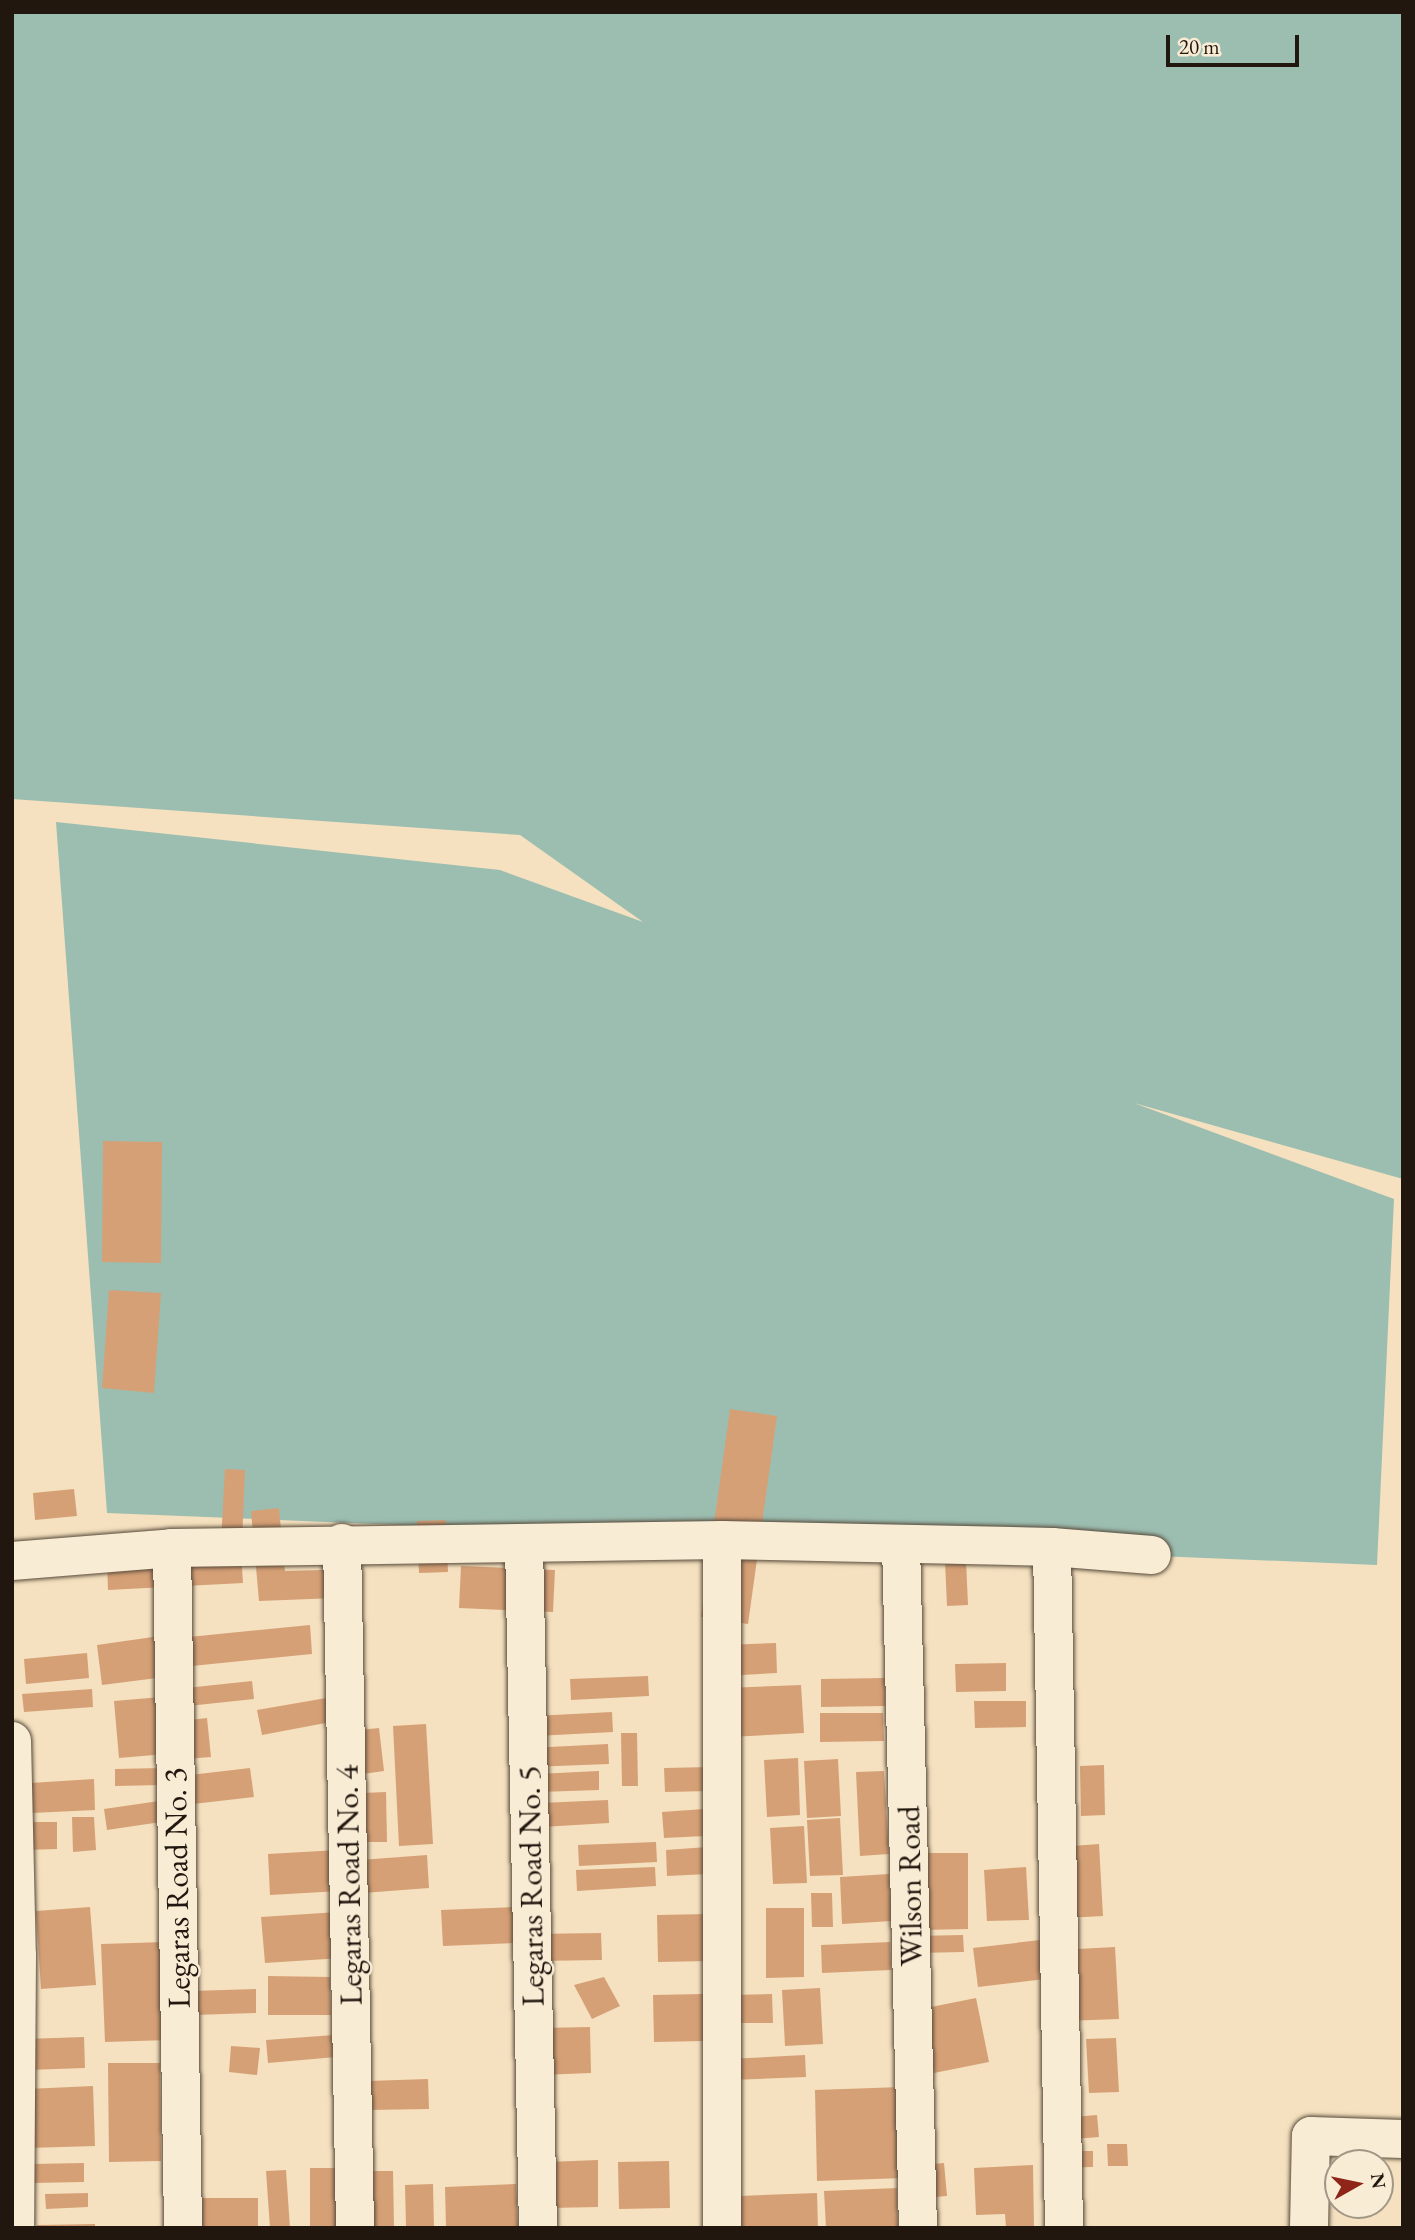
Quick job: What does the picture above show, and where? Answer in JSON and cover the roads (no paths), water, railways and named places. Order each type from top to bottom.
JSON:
[{"type":"street","points":[[722,1540],[722,2228]]},
{"type":"street","points":[[12,1561],[172,1548],[342,1543],[524,1544],[722,1540],[1052,1547],[1152,1555]]},
{"type":"street","name":"Legaras Road No. 4","points":[[342,1543],[355,2228]]},
{"type":"street","name":"Legaras Road No. 5","points":[[524,1544],[538,2228]]},
{"type":"street","name":"Wilson Road","points":[[901,1544],[918,2228]]},
{"type":"street","points":[[1052,1547],[1063,2228]]},
{"type":"street","name":"Legaras Road No. 3","points":[[172,1548],[183,2228]]},
{"type":"street","points":[[12,1741],[17,1955],[15,2228]]},
{"type":"street","points":[[1309,2228],[1311,2136],[1403,2140]]}]
